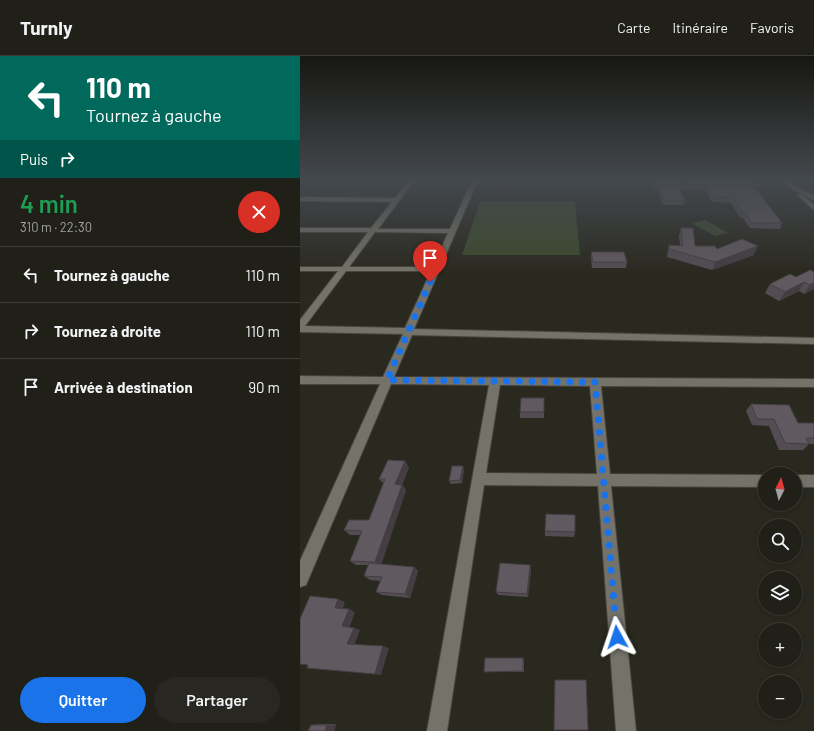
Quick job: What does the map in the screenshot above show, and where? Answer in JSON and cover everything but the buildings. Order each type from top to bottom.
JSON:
[{"type":"street","points":[[300,326],[387,212]]},
{"type":"street","points":[[300,579],[461,212]]},
{"type":"street","points":[[300,230],[453,231]]},
{"type":"street","points":[[300,269],[436,269]]},
{"type":"street","points":[[300,329],[814,341]]},
{"type":"street","points":[[300,380],[814,383]]},
{"type":"street","points":[[437,731],[495,381]]},
{"type":"street","points":[[595,382],[626,731]]},
{"type":"street","points":[[478,478],[758,481]]},
{"type":"street","points":[[802,481],[814,481]]},
{"type":"green space","points":[[477,212],[576,212],[580,255],[462,255]]},
{"type":"green space","points":[[705,220],[728,233],[715,236],[692,223]]},
{"type":"route","points":[[430,282],[387,380],[595,382],[617,637]]}]
